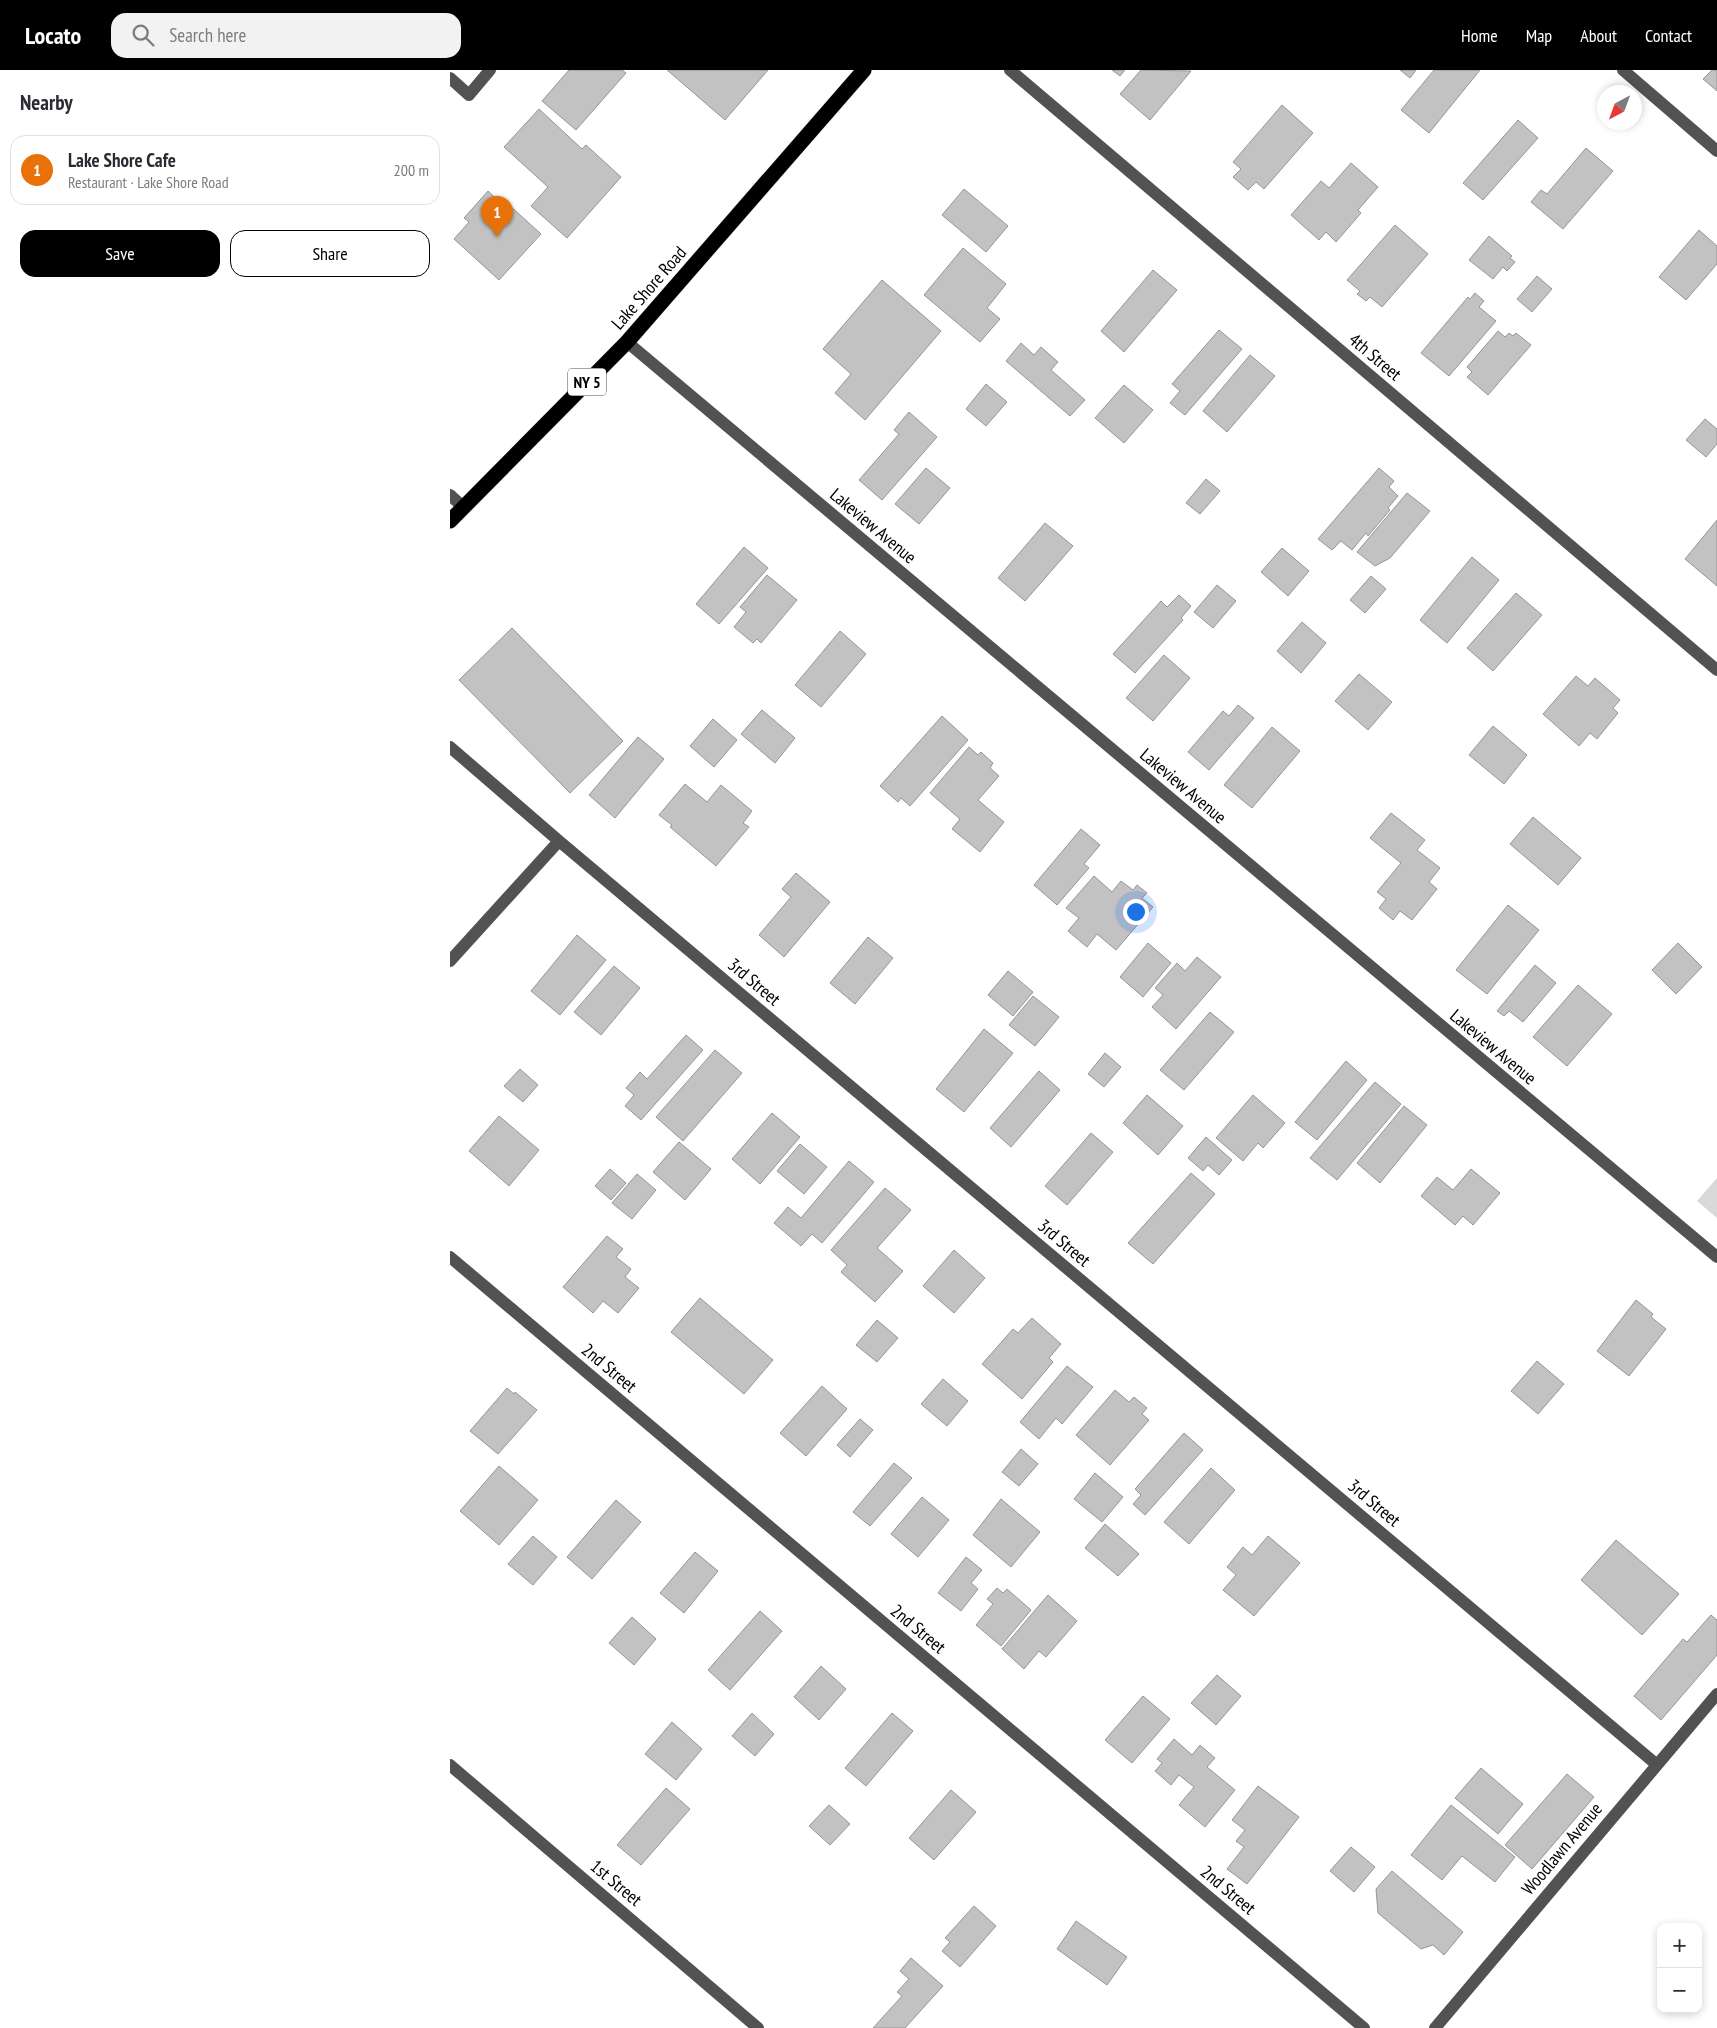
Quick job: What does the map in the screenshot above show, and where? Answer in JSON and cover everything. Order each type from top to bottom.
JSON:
[{"type":"highway","name":"Lake Shore Road","points":[[450,520],[627,342],[864,70]]},
{"type":"street","points":[[450,78],[469,95],[490,70]]},
{"type":"street","name":"4th Street","points":[[1010,70],[1717,670]]},
{"type":"street","points":[[1623,70],[1717,151]]},
{"type":"street","name":"Lakeview Avenue","points":[[627,342],[1717,1257]]},
{"type":"street","points":[[450,495],[463,507]]},
{"type":"street","name":"3rd Street","points":[[450,747],[559,841],[1656,1764]]},
{"type":"street","points":[[450,961],[559,841]]},
{"type":"street","name":"2nd Street","points":[[450,1257],[1364,2028]]},
{"type":"street","name":"Woodlawn Avenue","points":[[1435,2028],[1717,1694]]},
{"type":"street","name":"1st Street","points":[[450,1765],[758,2028]]},
{"type":"shaded area","points":[[1717,1178],[1717,1218],[1697,1201]]},
{"type":"building","points":[[569,70],[622,70],[626,73],[576,130],[542,101]]},
{"type":"building","points":[[667,70],[768,70],[725,120]]},
{"type":"building","points":[[1112,70],[1125,70],[1120,76]]},
{"type":"building","points":[[1141,70],[1191,71],[1150,120],[1120,94]]},
{"type":"building","points":[[1400,70],[1416,70],[1410,78]]},
{"type":"building","points":[[1434,70],[1480,70],[1429,133],[1401,110]]},
{"type":"building","points":[[1712,70],[1717,70],[1717,91],[1703,79]]},
{"type":"building","points":[[1282,105],[1313,133],[1264,189],[1256,182],[1248,190],[1233,177],[1241,169],[1233,162]]},
{"type":"building","points":[[539,109],[582,149],[586,145],[621,177],[567,238],[531,206],[548,187],[504,147]]},
{"type":"building","points":[[1518,120],[1538,138],[1483,200],[1463,183]]},
{"type":"building","points":[[1586,148],[1613,171],[1563,229],[1531,202],[1541,190],[1547,194]]},
{"type":"building","points":[[1351,163],[1378,187],[1358,210],[1361,213],[1336,242],[1326,232],[1319,240],[1291,215],[1321,181],[1329,188]]},
{"type":"building","points":[[964,189],[1008,226],[986,252],[942,215]]},
{"type":"building","points":[[488,191],[505,207],[508,204],[541,234],[499,280],[454,239],[469,222],[464,218]]},
{"type":"building","points":[[1395,225],[1428,254],[1382,307],[1370,297],[1366,301],[1357,294],[1360,291],[1347,280]]},
{"type":"building","points":[[1699,230],[1717,246],[1717,264],[1686,300],[1659,277]]},
{"type":"building","points":[[1489,236],[1512,256],[1510,258],[1515,262],[1507,271],[1503,267],[1493,279],[1469,260]]},
{"type":"building","points":[[963,248],[1006,284],[987,308],[1000,319],[980,342],[924,295]]},
{"type":"building","points":[[1153,270],[1177,290],[1124,352],[1101,331]]},
{"type":"building","points":[[1537,276],[1552,289],[1532,312],[1517,299]]},
{"type":"building","points":[[882,280],[941,331],[865,420],[835,393],[851,374],[823,349]]},
{"type":"building","points":[[1475,293],[1484,301],[1479,307],[1496,321],[1449,376],[1421,353],[1468,297],[1470,299]]},
{"type":"building","points":[[1219,330],[1242,349],[1185,415],[1170,403],[1180,391],[1172,384]]},
{"type":"building","points":[[1498,331],[1505,337],[1509,333],[1513,336],[1516,333],[1531,345],[1488,395],[1467,377],[1472,372],[1467,367]]},
{"type":"building","points":[[1021,343],[1034,355],[1041,347],[1058,362],[1051,370],[1085,400],[1070,416],[1006,361]]},
{"type":"building","points":[[1250,355],[1275,376],[1227,432],[1203,411]]},
{"type":"building","points":[[986,384],[1007,402],[986,426],[966,409]]},
{"type":"building","points":[[1124,385],[1153,410],[1124,443],[1095,418]]},
{"type":"building","points":[[909,412],[937,437],[882,500],[859,480],[899,434],[894,430]]},
{"type":"building","points":[[1705,419],[1717,429],[1717,444],[1706,457],[1686,440]]},
{"type":"building","points":[[926,468],[950,488],[919,524],[895,504]]},
{"type":"building","points":[[1379,468],[1394,481],[1389,487],[1398,496],[1388,508],[1390,510],[1368,536],[1366,533],[1352,550],[1341,541],[1332,550],[1318,539]]},
{"type":"building","points":[[1206,479],[1220,491],[1200,514],[1186,503]]},
{"type":"building","points":[[1407,493],[1430,511],[1390,558],[1375,566],[1357,552]]},
{"type":"building","points":[[1717,520],[1717,586],[1685,559]]},
{"type":"building","points":[[1045,523],[1073,546],[1025,601],[998,578]]},
{"type":"building","points":[[744,547],[768,568],[719,624],[696,604]]},
{"type":"building","points":[[1282,548],[1309,571],[1288,596],[1261,572]]},
{"type":"building","points":[[1472,557],[1499,580],[1447,643],[1420,620]]},
{"type":"building","points":[[767,575],[797,600],[761,643],[757,639],[753,643],[734,627],[746,612],[740,607]]},
{"type":"building","points":[[1371,576],[1386,589],[1365,613],[1350,600]]},
{"type":"building","points":[[1217,585],[1236,601],[1213,628],[1194,612]]},
{"type":"building","points":[[1516,593],[1542,615],[1493,671],[1467,648]]},
{"type":"building","points":[[1179,595],[1191,606],[1181,618],[1183,620],[1135,673],[1113,654],[1161,601],[1167,607]]},
{"type":"building","points":[[1302,622],[1326,643],[1301,673],[1277,651]]},
{"type":"building","points":[[512,628],[623,741],[570,793],[459,680]]},
{"type":"building","points":[[840,631],[866,654],[821,707],[795,685]]},
{"type":"building","points":[[1164,655],[1190,678],[1153,721],[1126,698]]},
{"type":"building","points":[[1359,674],[1392,702],[1368,730],[1335,701]]},
{"type":"building","points":[[1576,676],[1588,686],[1595,678],[1620,700],[1613,708],[1618,713],[1597,739],[1590,733],[1579,746],[1543,714]]},
{"type":"building","points":[[1238,705],[1254,718],[1209,770],[1188,752],[1223,711],[1229,716]]},
{"type":"building","points":[[762,710],[795,738],[775,763],[741,734]]},
{"type":"building","points":[[942,716],[968,740],[910,806],[901,798],[898,802],[880,786]]},
{"type":"building","points":[[713,719],[737,740],[714,767],[690,746]]},
{"type":"building","points":[[1493,726],[1527,755],[1504,784],[1469,755]]},
{"type":"building","points":[[1272,727],[1300,751],[1252,808],[1224,785]]},
{"type":"building","points":[[638,737],[664,759],[615,818],[589,795]]},
{"type":"building","points":[[969,747],[978,755],[981,752],[993,763],[990,768],[999,776],[978,800],[1004,822],[980,852],[952,829],[960,819],[930,793]]},
{"type":"building","points":[[685,784],[707,802],[721,785],[752,811],[743,823],[749,827],[716,866],[670,827],[672,825],[659,815]]},
{"type":"building","points":[[1391,813],[1425,840],[1417,850],[1440,868],[1429,882],[1437,889],[1412,920],[1400,911],[1393,920],[1379,908],[1386,899],[1377,892],[1401,863],[1370,838]]},
{"type":"building","points":[[1533,817],[1581,858],[1558,885],[1510,844]]},
{"type":"building","points":[[1081,829],[1100,845],[1084,864],[1089,868],[1057,905],[1034,885]]},
{"type":"building","points":[[796,873],[830,902],[784,957],[759,935],[791,897],[782,889]]},
{"type":"building","points":[[1094,876],[1112,892],[1121,881],[1133,890],[1137,885],[1147,893],[1142,898],[1153,907],[1116,950],[1097,934],[1087,947],[1068,931],[1079,918],[1066,908]]},
{"type":"building","points":[[1508,905],[1539,930],[1487,994],[1456,970]]},
{"type":"building","points":[[577,935],[606,960],[560,1015],[531,991]]},
{"type":"building","points":[[868,937],[893,958],[855,1004],[830,983]]},
{"type":"building","points":[[1148,943],[1171,963],[1143,997],[1120,977]]},
{"type":"building","points":[[1678,943],[1702,967],[1676,994],[1652,970]]},
{"type":"building","points":[[1197,957],[1221,977],[1176,1029],[1152,1007],[1163,995],[1155,988],[1177,963],[1185,971]]},
{"type":"building","points":[[1535,965],[1556,983],[1523,1022],[1509,1011],[1504,1016],[1497,1011]]},
{"type":"building","points":[[614,966],[640,988],[601,1035],[574,1012]]},
{"type":"building","points":[[1008,971],[1033,992],[1013,1016],[988,995]]},
{"type":"building","points":[[1578,985],[1612,1014],[1567,1066],[1533,1037]]},
{"type":"building","points":[[1033,996],[1059,1017],[1035,1046],[1009,1025]]},
{"type":"building","points":[[1210,1012],[1234,1032],[1184,1090],[1160,1070]]},
{"type":"building","points":[[984,1029],[1013,1053],[964,1112],[936,1089]]},
{"type":"building","points":[[686,1035],[703,1050],[641,1120],[625,1106],[634,1095],[626,1088],[640,1072],[647,1079]]},
{"type":"building","points":[[715,1050],[742,1073],[683,1141],[656,1117]]},
{"type":"building","points":[[1105,1053],[1121,1067],[1104,1087],[1088,1074]]},
{"type":"building","points":[[1346,1061],[1367,1080],[1317,1140],[1295,1122]]},
{"type":"building","points":[[520,1069],[538,1085],[523,1102],[504,1086]]},
{"type":"building","points":[[1039,1071],[1060,1090],[1011,1147],[990,1128]]},
{"type":"building","points":[[1375,1082],[1401,1104],[1337,1180],[1310,1158]]},
{"type":"building","points":[[1147,1095],[1183,1126],[1158,1155],[1123,1123]]},
{"type":"building","points":[[1253,1095],[1285,1123],[1263,1148],[1258,1143],[1243,1161],[1216,1138]]},
{"type":"building","points":[[1404,1106],[1427,1125],[1380,1183],[1357,1163]]},
{"type":"building","points":[[772,1113],[800,1137],[760,1184],[732,1159]]},
{"type":"building","points":[[499,1116],[539,1150],[509,1186],[469,1151]]},
{"type":"building","points":[[1091,1133],[1113,1152],[1067,1205],[1045,1186]]},
{"type":"building","points":[[1206,1137],[1232,1160],[1219,1175],[1208,1165],[1203,1171],[1188,1158]]},
{"type":"building","points":[[679,1142],[711,1169],[685,1200],[653,1172]]},
{"type":"building","points":[[800,1144],[827,1167],[804,1194],[777,1171]]},
{"type":"building","points":[[849,1161],[874,1182],[822,1243],[812,1234],[801,1246],[774,1223],[788,1207],[801,1218]]},
{"type":"building","points":[[610,1169],[626,1183],[611,1200],[595,1186]]},
{"type":"building","points":[[1471,1169],[1500,1193],[1473,1225],[1463,1216],[1455,1225],[1421,1196],[1437,1177],[1453,1190]]},
{"type":"building","points":[[1191,1173],[1215,1194],[1153,1264],[1128,1243]]},
{"type":"building","points":[[637,1174],[656,1190],[632,1219],[612,1203]]},
{"type":"building","points":[[885,1188],[911,1210],[877,1248],[903,1271],[875,1302],[841,1272],[847,1265],[831,1250]]},
{"type":"building","points":[[607,1236],[623,1249],[616,1257],[631,1269],[625,1277],[639,1288],[618,1313],[603,1301],[593,1313],[563,1287]]},
{"type":"building","points":[[954,1250],[985,1278],[954,1313],[923,1286]]},
{"type":"building","points":[[700,1298],[773,1360],[744,1394],[671,1332]]},
{"type":"building","points":[[1636,1300],[1653,1314],[1651,1317],[1666,1329],[1629,1376],[1597,1351]]},
{"type":"building","points":[[1032,1318],[1061,1344],[1049,1358],[1053,1362],[1022,1399],[982,1364],[1013,1329],[1018,1333]]},
{"type":"building","points":[[877,1320],[898,1338],[877,1362],[856,1345]]},
{"type":"building","points":[[1537,1361],[1564,1384],[1538,1414],[1511,1391]]},
{"type":"building","points":[[1067,1366],[1093,1387],[1062,1424],[1056,1418],[1039,1439],[1020,1422]]},
{"type":"building","points":[[943,1379],[968,1401],[947,1426],[921,1404]]},
{"type":"building","points":[[822,1386],[847,1409],[806,1456],[780,1433]]},
{"type":"building","points":[[507,1388],[514,1394],[515,1392],[537,1410],[498,1454],[470,1431]]},
{"type":"building","points":[[1115,1390],[1129,1402],[1134,1397],[1147,1408],[1142,1414],[1149,1420],[1110,1465],[1076,1435]]},
{"type":"building","points":[[860,1419],[873,1430],[850,1457],[837,1445]]},
{"type":"building","points":[[1184,1433],[1203,1450],[1145,1515],[1133,1504],[1141,1495],[1135,1489]]},
{"type":"building","points":[[1021,1449],[1038,1464],[1019,1486],[1002,1472]]},
{"type":"building","points":[[894,1463],[912,1478],[870,1526],[853,1512]]},
{"type":"building","points":[[499,1466],[538,1500],[499,1545],[460,1511]]},
{"type":"building","points":[[1211,1468],[1235,1490],[1189,1544],[1164,1522]]},
{"type":"building","points":[[1095,1473],[1123,1497],[1102,1522],[1074,1499]]},
{"type":"building","points":[[922,1497],[949,1520],[918,1557],[891,1534]]},
{"type":"building","points":[[1001,1499],[1040,1532],[1011,1567],[973,1535]]},
{"type":"building","points":[[616,1500],[641,1522],[592,1579],[567,1557]]},
{"type":"building","points":[[1105,1524],[1139,1554],[1118,1576],[1085,1548]]},
{"type":"building","points":[[533,1536],[557,1557],[533,1585],[508,1564]]},
{"type":"building","points":[[1268,1536],[1300,1563],[1254,1616],[1223,1590],[1236,1575],[1227,1567],[1243,1547],[1252,1555]]},
{"type":"building","points":[[1616,1540],[1679,1594],[1642,1635],[1581,1580]]},
{"type":"building","points":[[695,1552],[718,1571],[684,1613],[660,1593]]},
{"type":"building","points":[[966,1557],[982,1570],[971,1583],[978,1589],[961,1611],[938,1593]]},
{"type":"building","points":[[997,1588],[1003,1593],[1007,1589],[1031,1610],[1001,1646],[976,1625],[993,1604],[987,1599]]},
{"type":"building","points":[[1048,1595],[1077,1621],[1046,1657],[1039,1651],[1024,1669],[1002,1649]]},
{"type":"building","points":[[760,1611],[782,1631],[730,1690],[708,1670]]},
{"type":"building","points":[[1711,1615],[1717,1620],[1717,1655],[1661,1720],[1634,1696],[1683,1639],[1687,1642]]},
{"type":"building","points":[[632,1617],[656,1639],[634,1665],[609,1643]]},
{"type":"building","points":[[821,1666],[846,1689],[819,1720],[794,1697]]},
{"type":"building","points":[[1217,1675],[1241,1696],[1216,1725],[1191,1703]]},
{"type":"building","points":[[1143,1696],[1170,1719],[1132,1763],[1105,1740]]},
{"type":"building","points":[[752,1713],[774,1734],[755,1756],[732,1736]]},
{"type":"building","points":[[892,1713],[913,1731],[866,1786],[845,1768]]},
{"type":"building","points":[[672,1722],[702,1749],[676,1780],[645,1754]]},
{"type":"building","points":[[1174,1739],[1192,1755],[1200,1745],[1215,1758],[1207,1767],[1235,1790],[1205,1827],[1179,1805],[1194,1787],[1179,1775],[1171,1785],[1155,1771],[1162,1763],[1157,1759]]},
{"type":"building","points":[[1481,1768],[1523,1804],[1498,1834],[1455,1798]]},
{"type":"building","points":[[1567,1774],[1594,1797],[1532,1869],[1505,1845]]},
{"type":"building","points":[[1258,1786],[1299,1817],[1247,1884],[1227,1869],[1244,1847],[1236,1841],[1245,1830],[1232,1820]]},
{"type":"building","points":[[666,1788],[690,1809],[641,1865],[617,1845]]},
{"type":"building","points":[[951,1790],[976,1812],[934,1860],[909,1838]]},
{"type":"building","points":[[829,1805],[850,1824],[830,1845],[809,1826]]},
{"type":"building","points":[[1451,1805],[1515,1857],[1495,1882],[1462,1856],[1442,1880],[1411,1855]]},
{"type":"building","points":[[1351,1847],[1375,1867],[1354,1892],[1330,1871]]},
{"type":"building","points":[[1392,1871],[1463,1932],[1444,1955],[1433,1945],[1421,1949],[1378,1913],[1376,1889]]},
{"type":"building","points":[[974,1906],[996,1926],[960,1967],[942,1951],[950,1942],[945,1938]]},
{"type":"building","points":[[1076,1921],[1127,1957],[1107,1985],[1057,1949]]},
{"type":"building","points":[[911,1958],[943,1986],[905,2028],[873,2028],[902,1996],[897,1992],[909,1979],[900,1971]]},
{"type":"place","name":"Lake Shore Cafe","points":[[497,237]]}]
